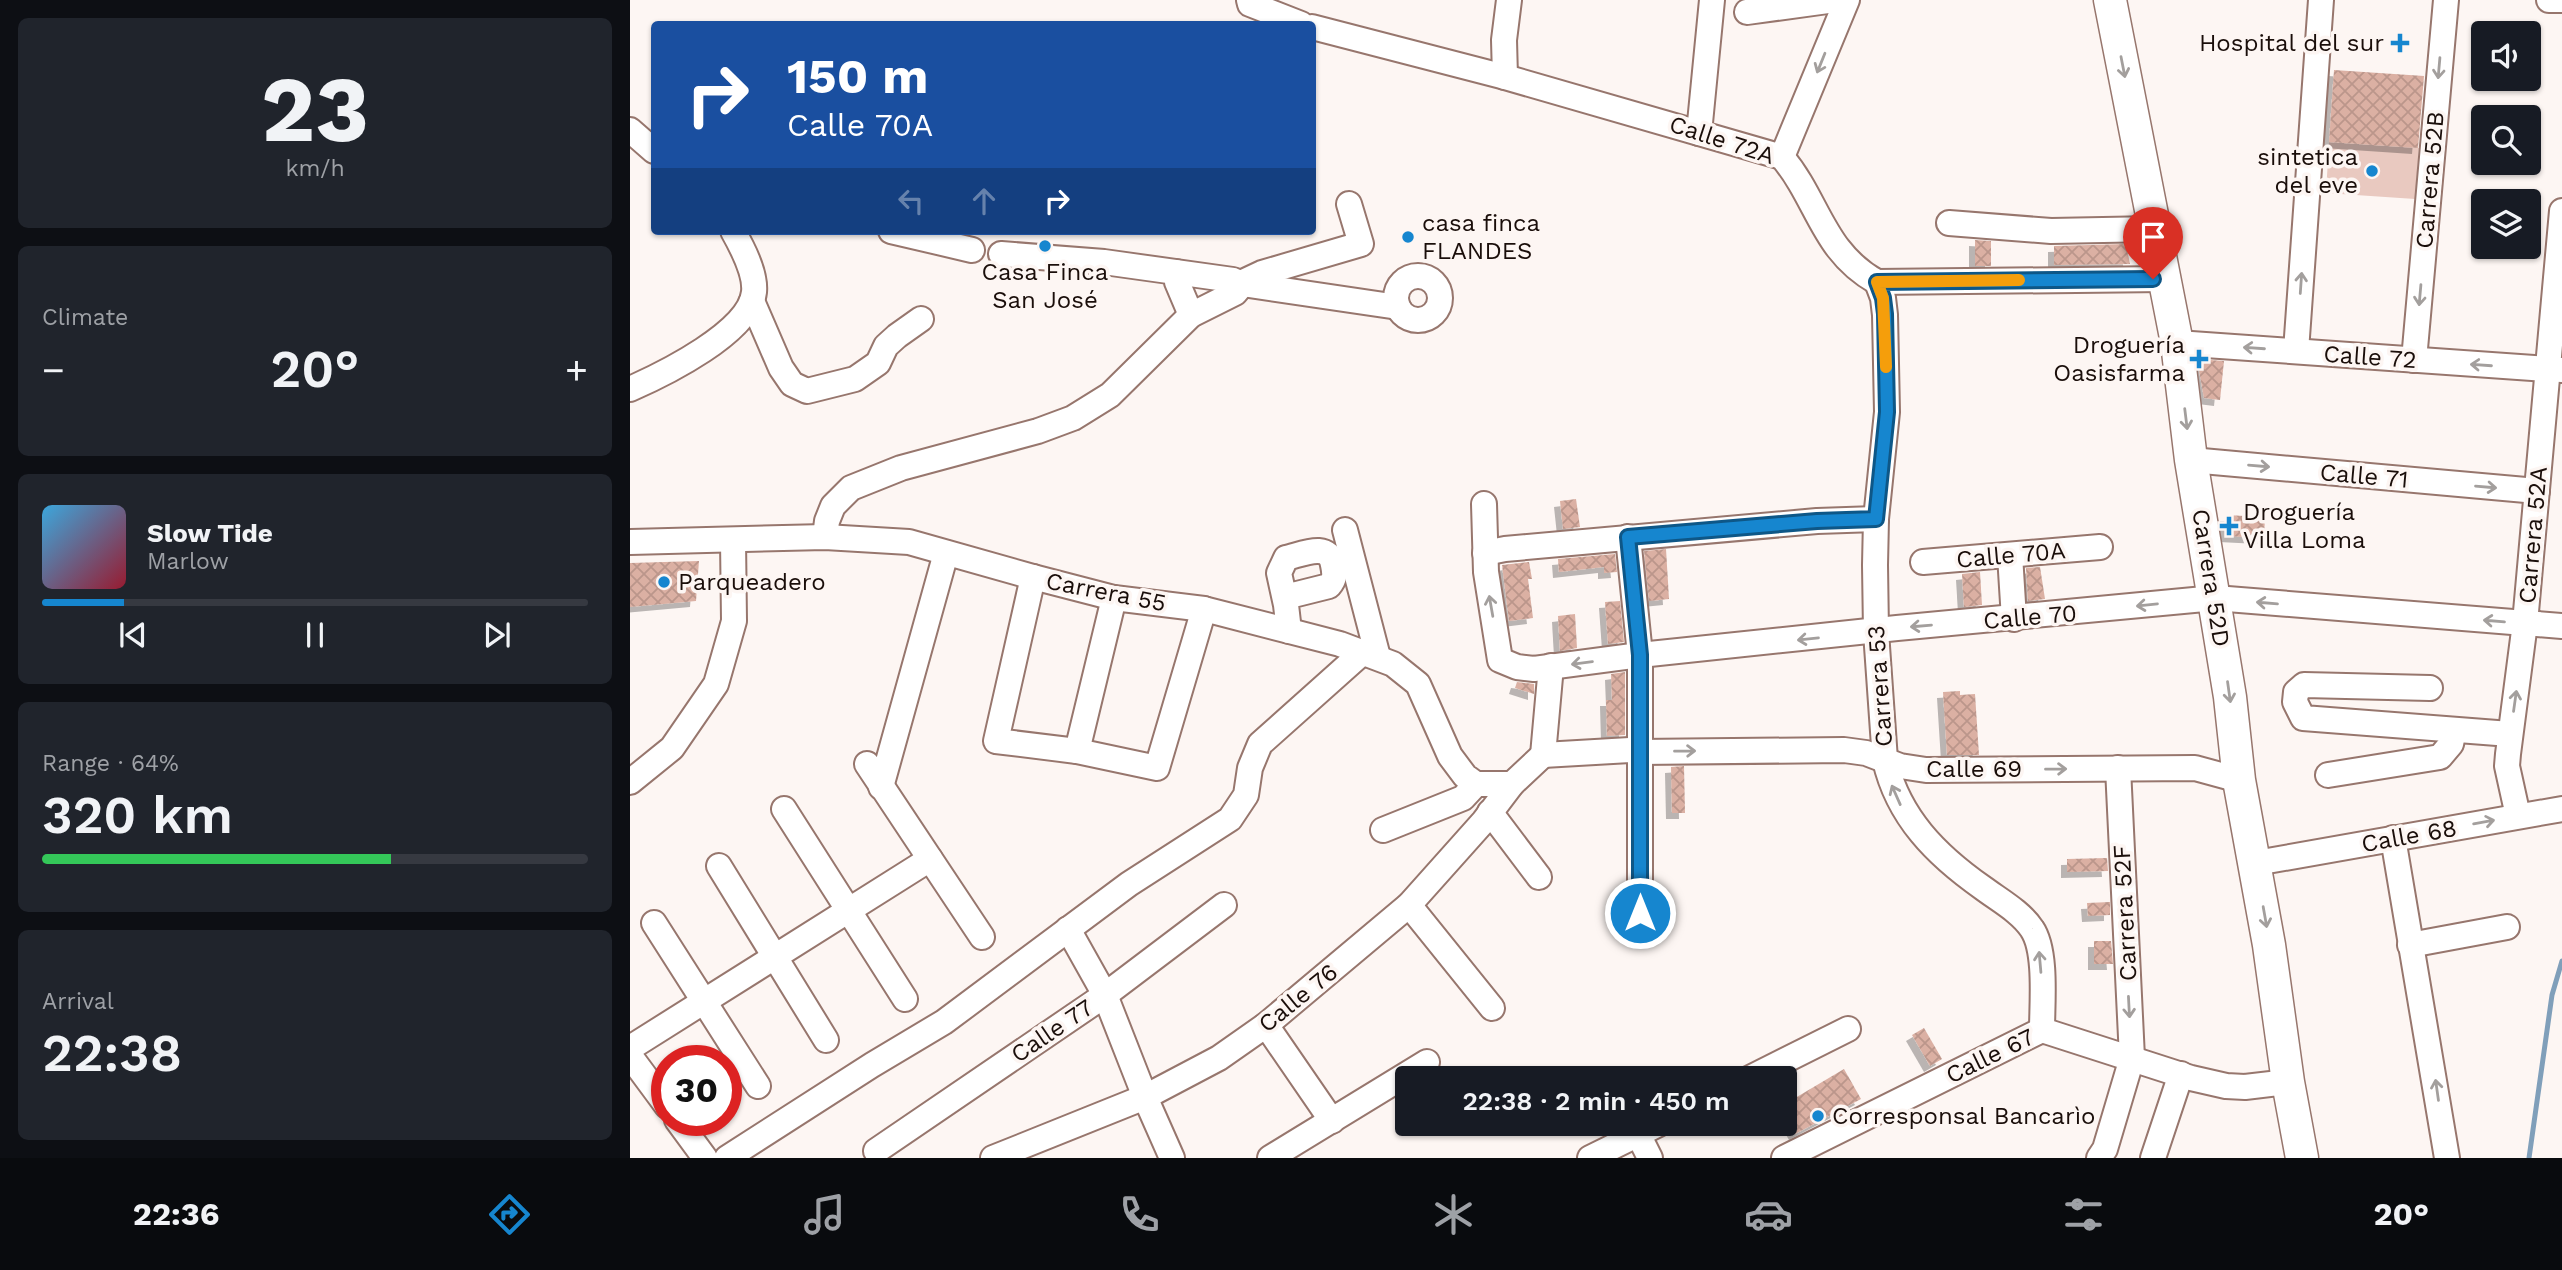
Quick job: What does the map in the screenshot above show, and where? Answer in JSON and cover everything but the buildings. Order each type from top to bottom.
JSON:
[{"type":"main road","name":"Carrera 52D","points":[[2110,0],[2177,343],[2191,460],[2230,697],[2239,780],[2256,863],[2288,1082],[2302,1158]]},
{"type":"street","points":[[1506,77],[1504,40],[1509,0]]},
{"type":"street","points":[[1699,133],[1712,0]]},
{"type":"street","points":[[1747,12],[1835,0]]},
{"type":"street","points":[[1782,157],[1847,0]]},
{"type":"street","points":[[2296,351],[2321,0]]},
{"type":"street","name":"Carrera 52B","points":[[2414,360],[2446,0]]},
{"type":"street","points":[[2549,0],[2562,0]]},
{"type":"street","points":[[1255,5],[1294,21]]},
{"type":"street","name":"Calle 72A","points":[[1316,28],[1506,77],[1782,157],[1802,186],[1824,229],[1847,261],[1877,282]]},
{"type":"street","points":[[630,130],[651,148]]},
{"type":"street","points":[[825,537],[833,506],[851,488],[928,460],[1056,426],[1092,408],[1137,370],[1191,315],[1235,293],[1242,284],[1262,273],[1363,252],[1349,204]]},
{"type":"street","name":"Carrera 52A","points":[[2518,816],[2507,766],[2525,623],[2537,491],[2556,370],[2562,211]]},
{"type":"street","points":[[1949,223],[2051,231],[2155,229]]},
{"type":"street","points":[[630,388],[675,367],[741,321],[752,301],[754,290],[751,274],[735,235]]},
{"type":"street","points":[[908,235],[972,250]]},
{"type":"street","points":[[1001,254],[1104,262],[1351,298],[1398,296]]},
{"type":"street","points":[[1176,272],[1177,282],[1191,315]]},
{"type":"street","points":[[1877,282],[2165,279]]},
{"type":"street","name":"Carrera 53","points":[[1877,282],[1885,314],[1887,412],[1876,519],[1876,632],[1885,760],[1894,791],[1911,823],[1950,864],[2009,907],[2033,930],[2040,956],[2042,1030]]},
{"type":"street","points":[[752,301],[781,368],[792,384],[807,391],[855,379],[878,363],[886,346],[897,335],[921,319]]},
{"type":"street","name":"Calle 72","points":[[2177,343],[2556,370]]},
{"type":"street","name":"Calle 71","points":[[2191,460],[2537,491]]},
{"type":"street","points":[[1484,504],[1485,553],[1628,537],[1817,521],[1876,519]]},
{"type":"street","points":[[727,1158],[944,1022],[1129,884],[1230,819],[1246,795],[1250,768],[1260,744],[1371,655],[1345,530]]},
{"type":"street","name":"Carrera 55","points":[[630,542],[825,537],[909,542],[1114,598],[1204,609],[1289,631],[1393,664],[1418,684],[1450,756],[1465,776],[1476,784]]},
{"type":"street","points":[[1628,537],[1640,655],[1640,913]]},
{"type":"street","points":[[630,782],[672,748],[716,684],[734,621],[733,540]]},
{"type":"street","name":"Calle 70A","points":[[1923,562],[2100,547]]},
{"type":"street","points":[[881,787],[946,553]]},
{"type":"street","name":"Calle 70","points":[[1485,553],[1500,660],[1517,667],[1534,669],[1897,628],[2215,598],[2562,626]]},
{"type":"street","points":[[2010,555],[2014,619]]},
{"type":"street","points":[[1033,577],[996,741],[1077,751],[1157,768],[1204,609]]},
{"type":"street","points":[[1285,597],[1289,631]]},
{"type":"street","points":[[1077,751],[1114,598]]},
{"type":"street","points":[[1544,755],[1551,666]]},
{"type":"street","points":[[2430,688],[2304,685],[2296,692],[2295,702],[2297,711],[2303,718],[2510,734]]},
{"type":"street","points":[[2328,775],[2440,757],[2451,744],[2454,730]]},
{"type":"street","name":"Calle 69","points":[[1544,755],[1630,750],[1844,750],[1866,753],[1900,766],[1926,770],[2194,768],[2239,780]]},
{"type":"street","name":"Calle 76","points":[[993,1158],[1145,1097],[1219,1058],[1266,1025],[1409,905],[1512,784],[1544,755]]},
{"type":"street","points":[[867,764],[982,937]]},
{"type":"street","name":"Carrera 52F","points":[[2099,1158],[2105,1149],[2132,1059],[2118,768]]},
{"type":"street","points":[[1383,830],[1462,798],[1476,784],[1512,784]]},
{"type":"street","points":[[784,809],[905,999]]},
{"type":"street","name":"Calle 68","points":[[2256,863],[2562,809]]},
{"type":"street","points":[[1489,812],[1539,877]]},
{"type":"street","points":[[2393,838],[2447,1158]]},
{"type":"street","points":[[630,1048],[930,859]]},
{"type":"street","points":[[719,866],[826,1040]]},
{"type":"street","name":"Calle 77","points":[[876,1151],[1105,995],[1224,905]]},
{"type":"street","points":[[1409,905],[1492,1008]]},
{"type":"street","points":[[654,923],[758,1086]]},
{"type":"street","points":[[2410,946],[2507,927]]},
{"type":"street","points":[[1068,929],[1105,995],[1172,1158]]},
{"type":"street","points":[[1266,1025],[1332,1121]]},
{"type":"street","points":[[1774,1066],[1848,1029]]},
{"type":"street","name":"Calle 67","points":[[1784,1158],[2042,1030],[2226,1086],[2245,1087],[2288,1082]]},
{"type":"street","points":[[630,1056],[651,1084]]},
{"type":"street","points":[[1270,1158],[1427,1062]]},
{"type":"street","points":[[2153,1158],[2180,1074]]},
{"type":"street","points":[[689,1136],[705,1158]]},
{"type":"street","points":[[1590,1158],[1628,1136]]},
{"type":"street","points":[[1645,1136],[1650,1158]]},
{"type":"shaded area","name":"sintetica del eve","points":[[2329,142],[2419,148],[2415,199],[2326,193]]},
{"type":"waterway","points":[[2529,1158],[2552,995],[2562,961]]},
{"type":"slow traffic","points":[[1886,367],[1885,314],[1877,282],[2019,280]]},
{"type":"place","name":"Hospital del sur","points":[[2400,43]]},
{"type":"place","name":"sintetica del eve","points":[[2372,171]]},
{"type":"place","name":"casa finca FLANDES","points":[[1408,237]]},
{"type":"place","name":"Casa Finca San José","points":[[1045,246]]},
{"type":"place","name":"Droguería Oasisfarma","points":[[2199,359]]},
{"type":"place","name":"Droguería Villa Loma","points":[[2229,526]]},
{"type":"place","name":"Parqueadero","points":[[664,582]]},
{"type":"place","name":"Corresponsal Bancarìo","points":[[1818,1116]]},
{"type":"route","points":[[1640,913],[1640,655],[1628,537],[1858,518],[1876,519],[1887,412],[1885,314],[1877,282],[2153,279]]}]
